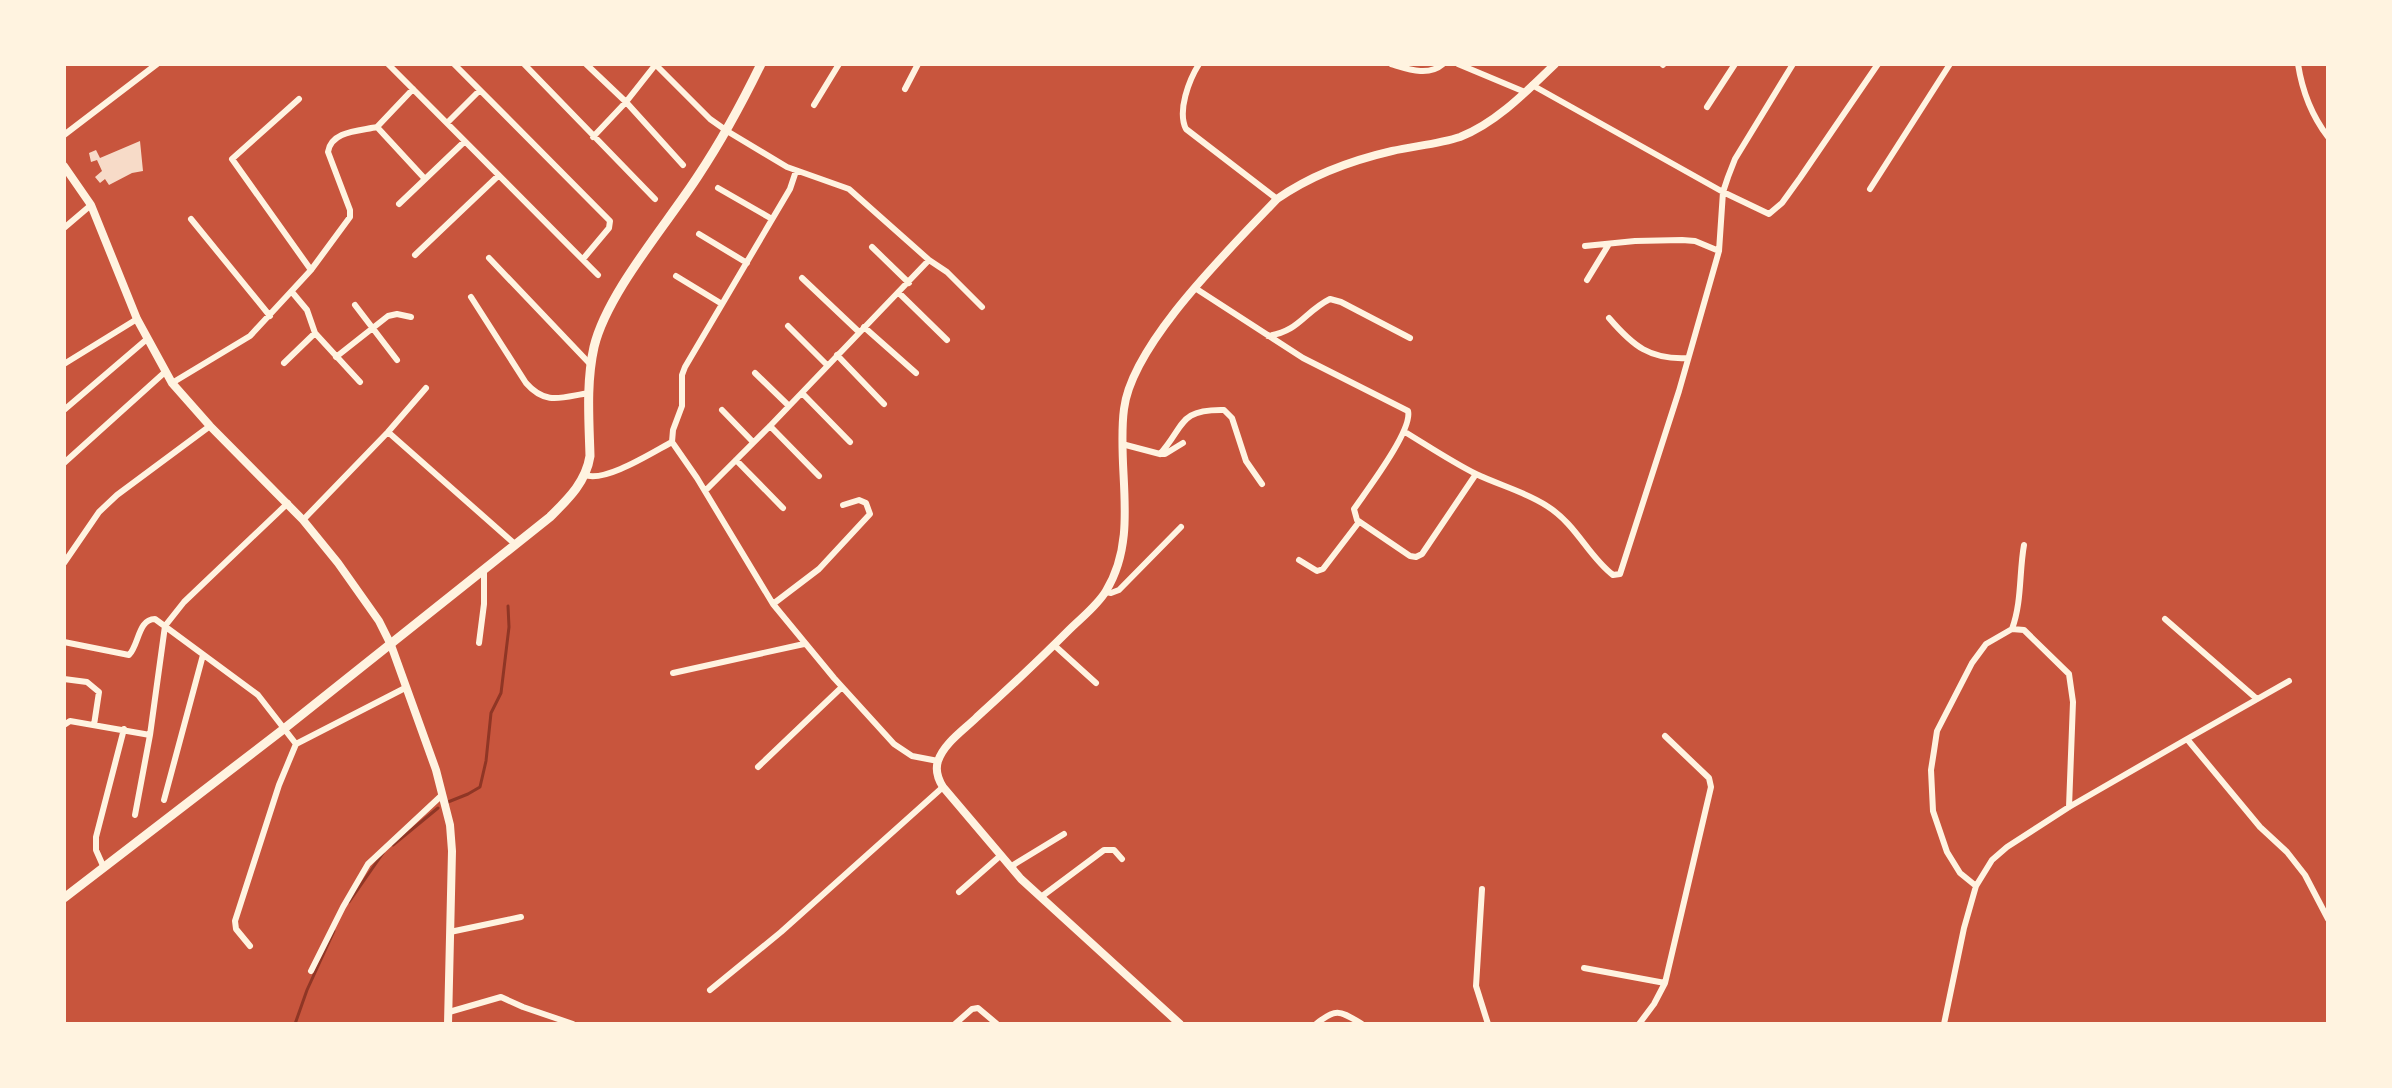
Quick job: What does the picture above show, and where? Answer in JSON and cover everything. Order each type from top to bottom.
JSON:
[{"type":"main road","points":[[64,898],[484,572],[566,501],[585,475],[590,456],[591,365],[601,327],[623,286],[699,176],[727,130],[761,64]]},
{"type":"street","points":[[64,135],[157,64]]},
{"type":"street","points":[[388,64],[598,275]]},
{"type":"street","points":[[454,64],[610,221],[606,233],[583,260]]},
{"type":"street","points":[[524,64],[655,199]]},
{"type":"street","points":[[586,64],[626,102],[683,165]]},
{"type":"street","points":[[814,105],[839,64]]},
{"type":"street","points":[[905,88],[918,64]]},
{"type":"street","points":[[1199,64],[1183,112],[1182,122],[1186,129],[1278,199]]},
{"type":"street","points":[[1391,64],[1429,72],[1443,64]]},
{"type":"street","points":[[1458,64],[1525,92]]},
{"type":"street","points":[[1180,1023],[1010,867],[943,787],[937,771],[938,761],[950,742],[1054,645],[1106,592],[1119,564],[1124,543],[1122,444],[1124,407],[1137,368],[1150,347],[1196,288],[1278,199],[1293,188],[1332,171],[1389,152],[1459,137],[1493,118],[1555,64]]},
{"type":"street","points":[[1707,107],[1735,64]]},
{"type":"street","points":[[1405,432],[1476,474],[1546,505],[1571,525],[1605,569],[1613,575],[1620,574],[1719,251],[1724,192],[1735,159],[1794,64]]},
{"type":"street","points":[[1532,85],[1724,192],[1769,214],[1778,208],[1818,154],[1878,64]]},
{"type":"street","points":[[1870,189],[1950,64]]},
{"type":"street","points":[[2298,64],[2307,99],[2318,124],[2328,137]]},
{"type":"street","points":[[593,137],[656,65],[710,119],[727,130],[796,171],[849,189],[928,260],[947,272],[982,307]]},
{"type":"street","points":[[172,383],[238,344],[270,316],[311,270],[350,217],[350,210],[328,147],[340,135],[376,127],[413,89]]},
{"type":"street","points":[[447,123],[480,90]]},
{"type":"street","points":[[299,99],[232,159],[311,270]]},
{"type":"street","points":[[376,127],[425,179]]},
{"type":"street","points":[[399,204],[464,142]]},
{"type":"street","points":[[64,166],[91,205],[137,319],[172,383],[210,426],[303,520],[356,586],[379,621],[391,645],[436,770],[450,825],[452,851],[448,1023]]},
{"type":"street","points":[[796,171],[790,189],[685,367],[682,375],[682,406],[673,430],[672,442],[705,490],[773,604],[804,644],[905,753],[938,761]]},
{"type":"street","points":[[415,255],[498,176]]},
{"type":"street","points":[[718,188],[772,219]]},
{"type":"street","points":[[64,228],[91,205]]},
{"type":"street","points":[[190,219],[270,316]]},
{"type":"street","points":[[699,234],[747,263]]},
{"type":"street","points":[[1585,246],[1689,241],[1719,251]]},
{"type":"street","points":[[1587,280],[1609,244]]},
{"type":"street","points":[[872,247],[909,283]]},
{"type":"street","points":[[489,258],[591,365]]},
{"type":"street","points":[[705,490],[909,283],[928,260]]},
{"type":"street","points":[[676,276],[722,304]]},
{"type":"street","points":[[802,278],[916,373]]},
{"type":"street","points":[[1196,288],[1303,358],[1404,408],[1410,417],[1405,432],[1354,508],[1359,522],[1410,556],[1416,557],[1422,554],[1476,474]]},
{"type":"street","points":[[292,292],[307,310],[315,333],[360,382]]},
{"type":"street","points":[[899,293],[947,340]]},
{"type":"street","points":[[471,297],[526,383],[536,393],[547,399],[589,393]]},
{"type":"street","points":[[1267,336],[1282,334],[1294,328],[1318,305],[1330,299],[1341,302],[1410,338]]},
{"type":"street","points":[[355,305],[397,360]]},
{"type":"street","points":[[336,357],[392,314],[411,317]]},
{"type":"street","points":[[1609,318],[1647,352],[1669,359],[1688,358]]},
{"type":"street","points":[[64,364],[137,319]]},
{"type":"street","points":[[788,326],[827,365]]},
{"type":"street","points":[[284,363],[315,333]]},
{"type":"street","points":[[64,410],[147,339]]},
{"type":"street","points":[[837,355],[885,404]]},
{"type":"street","points":[[64,463],[165,372]]},
{"type":"street","points":[[755,373],[789,406]]},
{"type":"street","points":[[303,520],[388,432],[426,388]]},
{"type":"street","points":[[802,393],[850,442]]},
{"type":"street","points":[[722,410],[753,442]]},
{"type":"street","points":[[1160,454],[1184,418],[1191,414],[1224,410],[1232,418],[1246,461],[1262,484]]},
{"type":"street","points":[[64,563],[99,512],[117,495],[210,426]]},
{"type":"street","points":[[770,426],[819,476]]},
{"type":"street","points":[[388,432],[516,545]]},
{"type":"street","points":[[585,475],[594,478],[608,474],[672,442]]},
{"type":"street","points":[[1122,444],[1165,454],[1183,443]]},
{"type":"street","points":[[736,460],[783,508]]},
{"type":"street","points":[[773,604],[819,569],[870,514],[866,503],[858,500],[843,505]]},
{"type":"street","points":[[135,815],[150,735],[165,626],[184,602],[288,503]]},
{"type":"street","points":[[1299,560],[1317,571],[1323,569],[1359,522]]},
{"type":"street","points":[[1106,592],[1119,590],[1181,527]]},
{"type":"street","points":[[1976,886],[1960,873],[1947,852],[1933,811],[1931,770],[1937,731],[1972,663],[1986,644],[2012,628],[2018,612],[2020,564],[2024,545]]},
{"type":"street","points":[[479,643],[484,604],[484,572]]},
{"type":"street","points":[[64,642],[129,655],[145,622],[155,619],[258,695],[296,744]]},
{"type":"street","points":[[2165,619],[2257,699]]},
{"type":"street","points":[[2012,628],[2024,630],[2069,674],[2073,702],[2069,807]]},
{"type":"street","points":[[673,673],[804,644]]},
{"type":"street","points":[[1054,645],[1095,683]]},
{"type":"street","points":[[164,800],[202,655]]},
{"type":"street","points":[[64,679],[87,682],[99,692],[94,725]]},
{"type":"street","points":[[1944,1023],[1964,928],[1976,886],[1992,860],[2007,847],[2069,807],[2289,681]]},
{"type":"street","points":[[758,767],[842,687]]},
{"type":"street","points":[[250,946],[236,929],[235,921],[279,785],[296,744],[405,688]]},
{"type":"street","points":[[64,724],[70,721],[150,735]]},
{"type":"street","points":[[104,868],[96,850],[96,837],[124,729]]},
{"type":"street","points":[[1639,1023],[1654,1004],[1665,983],[1711,787],[1708,778],[1665,736]]},
{"type":"street","points":[[2187,739],[2253,819],[2287,852],[2305,875],[2328,919]]},
{"type":"street","points":[[710,990],[812,905],[943,787]]},
{"type":"street","points":[[311,971],[329,932],[368,864],[442,795]]},
{"type":"street","points":[[1010,867],[1064,834]]},
{"type":"street","points":[[1041,897],[1104,850],[1114,850],[1122,859]]},
{"type":"street","points":[[959,892],[1000,856]]},
{"type":"street","points":[[1482,889],[1476,986],[1488,1023]]},
{"type":"street","points":[[450,932],[521,917]]},
{"type":"street","points":[[1584,968],[1665,983]]},
{"type":"street","points":[[449,1012],[501,997],[523,1007],[573,1023]]},
{"type":"street","points":[[955,1023],[972,1009],[978,1008],[985,1011],[997,1023]]},
{"type":"street","points":[[1316,1023],[1333,1011],[1340,1011],[1362,1023]]},
{"type":"building","points":[[140,141],[143,171],[132,173],[109,185],[105,179],[100,183],[95,177],[102,171],[97,160],[91,162],[89,153],[96,150],[100,158]]},
{"type":"waterway","points":[[448,802],[480,787],[486,761],[491,713],[501,693],[509,627],[508,606]]},
{"type":"waterway","points":[[393,845],[438,808]]},
{"type":"waterway","points":[[349,902],[383,853]]},
{"type":"waterway","points":[[295,1024],[307,990],[334,931]]}]
